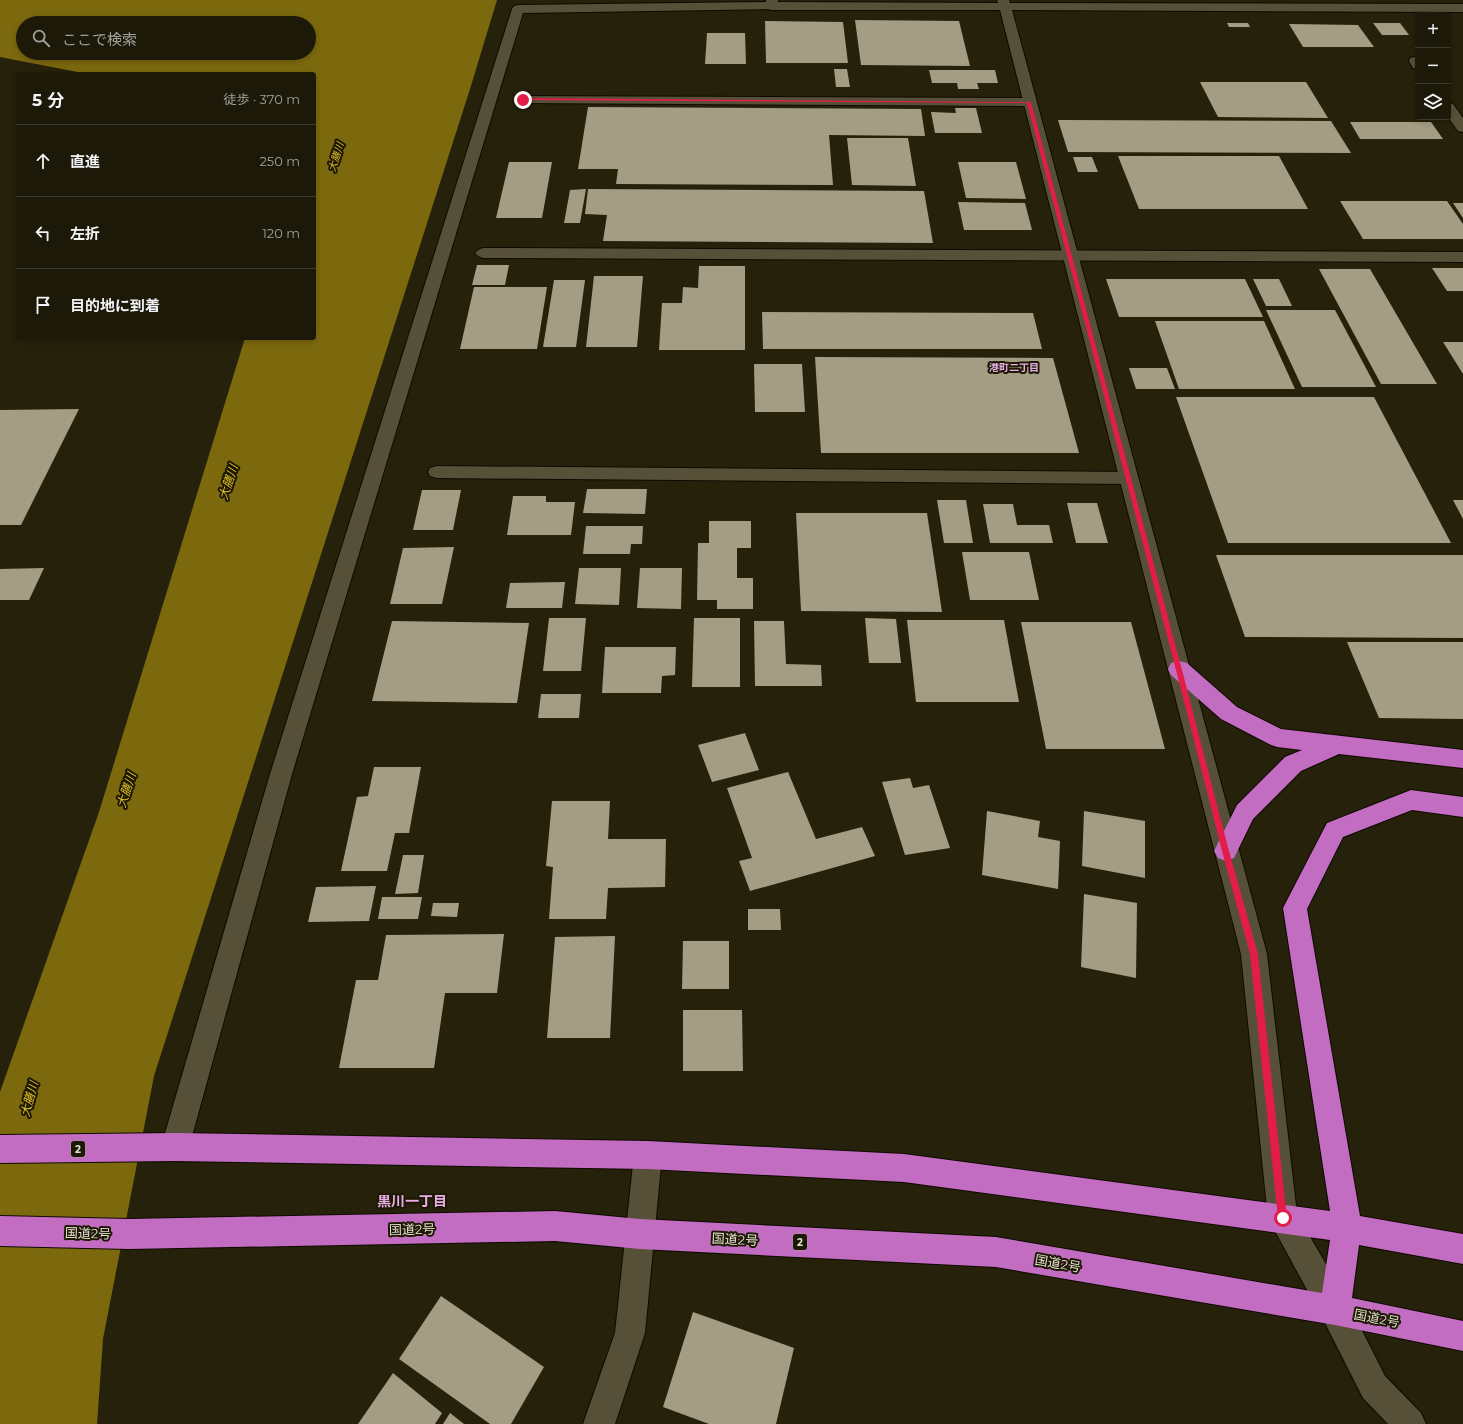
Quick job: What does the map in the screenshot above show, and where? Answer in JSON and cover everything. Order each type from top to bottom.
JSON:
[{"type":"highway","points":[[1179,670],[1229,713],[1277,738],[1463,759]]},
{"type":"highway","points":[[1226,851],[1245,812],[1293,764],[1338,745]]},
{"type":"highway","points":[[1335,1310],[1347,1228],[1295,908],[1335,830],[1411,800],[1463,806]]},
{"type":"highway","name":"2","points":[[0,1149],[165,1148],[648,1155],[904,1168],[1283,1218],[1463,1249]]},
{"type":"highway","name":"国道2号","points":[[0,1231],[129,1234],[555,1226],[640,1234],[996,1252],[1335,1310],[1463,1336]]},
{"type":"street","points":[[165,1148],[518,9],[772,3],[1377,4],[1463,8]]},
{"type":"street","points":[[1004,4],[1254,954],[1283,1218],[1335,1310],[1374,1387],[1410,1424]]},
{"type":"street","points":[[523,100],[1029,102]]},
{"type":"street","points":[[1451,111],[1463,128]]},
{"type":"street","points":[[483,253],[1463,257]]},
{"type":"street","points":[[437,472],[1129,478]]},
{"type":"street","points":[[599,1424],[630,1333],[648,1155]]},
{"type":"water","name":"大膳川","points":[[0,0],[497,0],[470,89],[154,1076],[103,1339],[97,1424],[0,1424],[0,1092],[99,812],[244,340],[316,340],[316,72],[78,72],[0,57]]},
{"type":"building","points":[[855,20],[959,21],[970,66],[861,65]]},
{"type":"building","points":[[765,21],[843,22],[848,63],[766,63]]},
{"type":"building","points":[[1227,23],[1248,23],[1250,27],[1229,27]]},
{"type":"building","points":[[1373,23],[1400,23],[1409,35],[1382,35]]},
{"type":"building","points":[[1289,24],[1358,25],[1374,47],[1303,47]]},
{"type":"building","points":[[707,33],[745,33],[746,64],[705,64]]},
{"type":"building","points":[[834,69],[847,69],[850,87],[836,87]]},
{"type":"building","points":[[929,70],[995,70],[998,83],[977,83],[979,89],[958,89],[957,83],[932,83]]},
{"type":"building","points":[[1200,82],[1306,82],[1328,118],[1218,117]]},
{"type":"building","points":[[588,107],[921,109],[925,136],[829,135],[833,185],[616,184],[618,169],[578,169]]},
{"type":"building","points":[[955,108],[976,108],[982,133],[935,133],[931,112],[956,113]]},
{"type":"building","points":[[1058,120],[1331,121],[1351,153],[1068,152]]},
{"type":"building","points":[[1350,122],[1431,122],[1443,139],[1360,139]]},
{"type":"building","points":[[847,138],[908,138],[916,186],[852,185]]},
{"type":"building","points":[[1118,156],[1279,156],[1308,209],[1139,209]]},
{"type":"building","points":[[1073,157],[1092,157],[1098,172],[1078,172]]},
{"type":"building","points":[[509,162],[552,162],[542,218],[496,218]]},
{"type":"building","points":[[958,162],[1016,162],[1026,199],[966,198]]},
{"type":"building","points":[[586,189],[580,223],[564,223],[570,190]]},
{"type":"building","points":[[588,189],[924,191],[933,243],[603,241],[607,215],[585,214]]},
{"type":"building","points":[[1340,201],[1447,201],[1463,224],[1463,239],[1363,239]]},
{"type":"building","points":[[958,202],[1025,203],[1032,230],[964,230]]},
{"type":"building","points":[[1453,203],[1463,203],[1463,218]]},
{"type":"building","points":[[477,265],[509,265],[505,285],[472,285]]},
{"type":"building","points":[[699,266],[745,266],[745,350],[659,350],[662,303],[682,303],[683,287],[698,288]]},
{"type":"building","points":[[1432,268],[1463,268],[1463,291],[1447,291]]},
{"type":"building","points":[[1319,269],[1370,269],[1437,384],[1381,384]]},
{"type":"building","points":[[594,276],[643,276],[637,347],[586,347]]},
{"type":"building","points":[[1106,279],[1245,279],[1263,317],[1119,317]]},
{"type":"building","points":[[1253,279],[1279,279],[1292,306],[1266,306]]},
{"type":"building","points":[[554,280],[585,280],[576,347],[543,347]]},
{"type":"building","points":[[474,287],[547,287],[537,349],[460,349]]},
{"type":"building","points":[[1266,310],[1335,310],[1376,387],[1302,387]]},
{"type":"building","points":[[762,312],[1033,313],[1042,349],[763,349]]},
{"type":"building","points":[[1155,321],[1264,321],[1295,389],[1179,389]]},
{"type":"building","points":[[1443,342],[1463,342],[1463,374]]},
{"type":"building","points":[[815,357],[1053,358],[1079,453],[821,453]]},
{"type":"building","points":[[754,364],[802,364],[805,412],[755,412]]},
{"type":"building","points":[[1129,368],[1167,368],[1175,389],[1136,389]]},
{"type":"building","points":[[1176,397],[1374,397],[1451,543],[1228,543]]},
{"type":"building","points":[[79,409],[21,525],[0,525],[0,410]]},
{"type":"building","points":[[587,489],[647,489],[645,514],[583,513]]},
{"type":"building","points":[[422,490],[461,490],[453,530],[413,530]]},
{"type":"building","points":[[513,496],[546,496],[546,502],[575,502],[571,535],[507,535]]},
{"type":"building","points":[[937,500],[966,500],[973,543],[944,543]]},
{"type":"building","points":[[1453,500],[1463,500],[1463,519]]},
{"type":"building","points":[[1067,503],[1097,503],[1108,543],[1076,543]]},
{"type":"building","points":[[983,504],[1013,504],[1017,525],[1049,525],[1053,543],[990,543]]},
{"type":"building","points":[[796,513],[927,513],[942,612],[801,611]]},
{"type":"building","points":[[709,521],[751,521],[751,548],[737,548],[737,578],[753,578],[753,609],[717,609],[717,600],[697,600],[698,543],[709,543]]},
{"type":"building","points":[[586,526],[643,526],[642,544],[631,544],[630,554],[583,554]]},
{"type":"building","points":[[454,547],[442,604],[390,604],[403,548]]},
{"type":"building","points":[[962,552],[1029,552],[1039,600],[970,600]]},
{"type":"building","points":[[1216,555],[1463,555],[1463,638],[1245,637]]},
{"type":"building","points":[[44,568],[29,600],[0,600],[0,569]]},
{"type":"building","points":[[579,568],[621,568],[619,605],[575,604]]},
{"type":"building","points":[[640,568],[682,568],[681,609],[637,608]]},
{"type":"building","points":[[565,582],[562,608],[506,608],[510,583]]},
{"type":"building","points":[[549,618],[586,618],[581,671],[543,671]]},
{"type":"building","points":[[694,618],[740,618],[740,687],[692,687]]},
{"type":"building","points":[[865,618],[896,619],[901,663],[869,663]]},
{"type":"building","points":[[907,620],[1004,620],[1019,702],[916,702]]},
{"type":"building","points":[[392,621],[529,623],[517,703],[372,701]]},
{"type":"building","points":[[754,621],[784,621],[786,664],[821,665],[822,686],[755,686]]},
{"type":"building","points":[[1021,622],[1131,622],[1165,749],[1046,749]]},
{"type":"building","points":[[1347,642],[1463,642],[1463,719],[1379,718]]},
{"type":"building","points":[[605,647],[676,647],[675,675],[662,676],[661,693],[602,693]]},
{"type":"building","points":[[541,694],[581,694],[579,718],[538,718]]},
{"type":"building","points":[[745,733],[759,770],[712,782],[698,745]]},
{"type":"building","points":[[374,767],[421,767],[409,833],[395,833],[387,871],[341,871],[357,797],[368,796]]},
{"type":"building","points":[[788,772],[816,839],[862,827],[875,856],[750,891],[739,861],[752,858],[727,788]]},
{"type":"building","points":[[910,778],[913,788],[929,785],[950,848],[905,855],[882,782]]},
{"type":"building","points":[[552,801],[610,801],[608,839],[666,839],[665,887],[608,888],[606,919],[549,919],[553,867],[546,866]]},
{"type":"building","points":[[987,811],[1040,821],[1038,837],[1060,841],[1058,889],[982,875]]},
{"type":"building","points":[[1084,811],[1145,821],[1145,878],[1082,866]]},
{"type":"building","points":[[403,855],[424,855],[418,893],[395,894]]},
{"type":"building","points":[[376,886],[369,921],[308,922],[316,887]]},
{"type":"building","points":[[1084,894],[1137,903],[1136,978],[1081,967]]},
{"type":"building","points":[[382,897],[422,897],[418,919],[378,919]]},
{"type":"building","points":[[433,903],[459,903],[457,917],[431,916]]},
{"type":"building","points":[[748,909],[780,909],[781,930],[748,930]]},
{"type":"building","points":[[504,934],[497,993],[445,993],[434,1068],[339,1068],[356,980],[378,980],[386,935]]},
{"type":"building","points":[[615,936],[610,1038],[547,1038],[555,937]]},
{"type":"building","points":[[683,941],[729,941],[729,989],[682,989]]},
{"type":"building","points":[[683,1010],[742,1010],[743,1071],[683,1071]]},
{"type":"building","points":[[441,1296],[544,1367],[511,1424],[490,1424],[399,1359]]},
{"type":"building","points":[[693,1312],[794,1348],[776,1424],[709,1424],[663,1407]]},
{"type":"building","points":[[393,1373],[442,1413],[435,1424],[358,1424]]},
{"type":"building","points":[[450,1413],[464,1424],[443,1424]]},
{"type":"district","name":"港町二丁目","points":[[1014,367]]},
{"type":"district","name":"黒川一丁目","points":[[412,1201]]},
{"type":"route","points":[[523,100],[1029,102],[1254,954],[1283,1218]]}]
